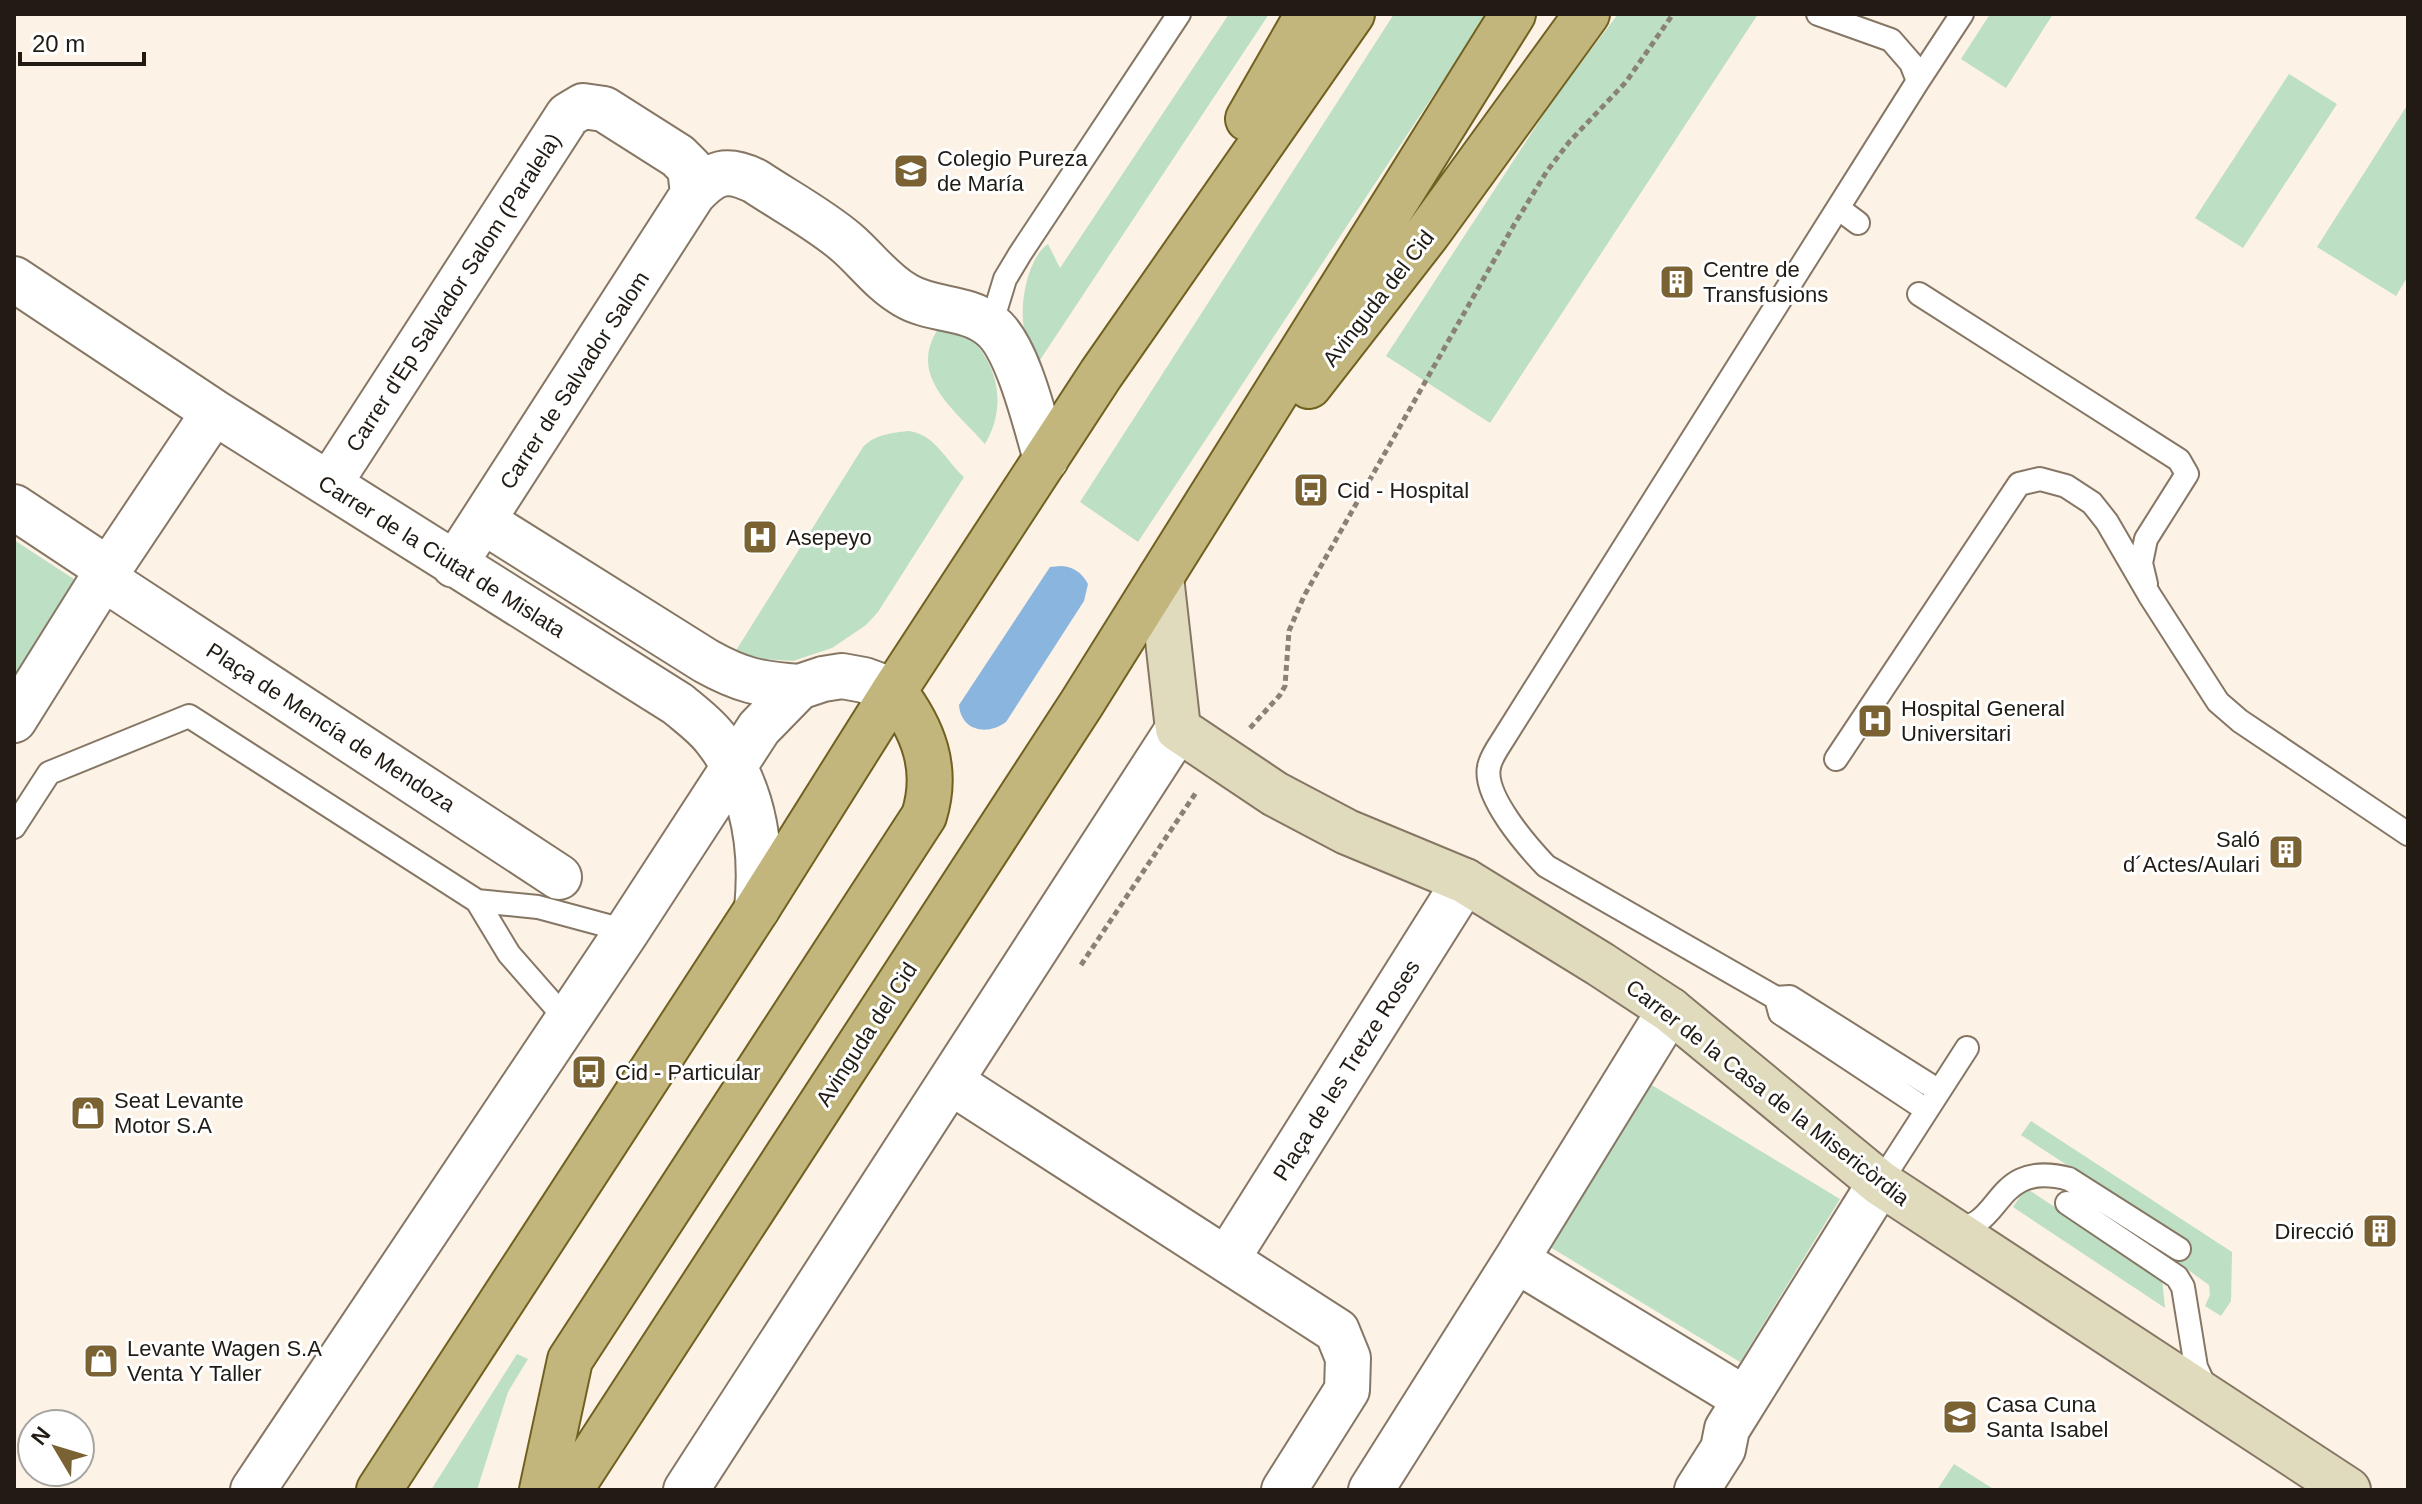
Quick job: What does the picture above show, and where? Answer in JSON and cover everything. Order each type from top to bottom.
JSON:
[{"type":"main road","points":[[1101,374],[1308,14]]},
{"type":"main road","points":[[379,1490],[1101,374],[1352,14]]},
{"type":"main road","name":"Avinguda del Cid","points":[[570,1490],[1065,729],[1513,14]]},
{"type":"main road","name":"Avinguda del Cid","points":[[1161,577],[1428,233],[1587,14]]},
{"type":"main road","points":[[542,1490],[570,1360],[924,816],[930,797],[927,755],[913,716],[894,691]]},
{"type":"street","name":"Carrer d'Ep Salvador Salom (Paralela)","points":[[329,484],[568,115],[583,106],[604,109],[678,156],[690,168],[693,194]]},
{"type":"street","points":[[693,194],[714,176],[727,172],[741,174],[844,240],[885,280],[908,297],[917,302],[956,310],[991,325],[1007,346],[1024,385],[1046,459]]},
{"type":"street","name":"Carrer de Salvador Salom","points":[[454,565],[693,194]]},
{"type":"street","name":"Carrer de la Ciutat de Mislata","points":[[14,279],[214,412],[678,704],[714,736],[734,765],[757,835],[761,869],[757,909]]},
{"type":"street","points":[[14,720],[214,412]]},
{"type":"street","name":"Plaça de Mencía de Mendoza","points":[[14,507],[106,574],[559,877]]},
{"type":"street","points":[[483,521],[733,676],[756,684],[799,687],[842,676],[894,691]]},
{"type":"street","points":[[686,1490],[1178,729],[1161,577]]},
{"type":"street","points":[[253,1490],[759,728],[799,687]]},
{"type":"street","name":"Carrer de la Casa de la Misericòrdia","points":[[1178,729],[1275,794],[1347,832],[1465,881],[1670,1010],[1880,1183],[2348,1490]]},
{"type":"street","name":"Plaça de les Tretze Roses","points":[[1227,1259],[1465,881]]},
{"type":"street","points":[[1371,1490],[1670,1010]]},
{"type":"street","points":[[951,1082],[1337,1331],[1348,1358],[1347,1390],[1284,1490]]},
{"type":"street","points":[[1697,1490],[1723,1449],[1727,1429],[1880,1183]]},
{"type":"street","points":[[1516,1260],[1745,1399]]},
{"type":"lane","points":[[991,325],[1005,279],[1020,254],[1179,14]]},
{"type":"lane","points":[[1818,14],[1891,40],[1911,63],[1918,81]]},
{"type":"lane","points":[[1922,1094],[1780,1013],[1776,998],[1546,866],[1531,850],[1497,800],[1490,784],[1488,767],[1962,14]]},
{"type":"lane","points":[[1838,208],[1858,223]]},
{"type":"lane","points":[[1919,294],[2179,460],[2187,474],[2146,539],[2141,563],[2150,596]]},
{"type":"lane","points":[[1836,759],[2019,484],[2040,479],[2066,486],[2092,503],[2107,522],[2218,702],[2240,721],[2408,834]]},
{"type":"lane","points":[[2107,522],[2123,531],[2139,530],[2158,520]]},
{"type":"lane","points":[[14,827],[49,773],[189,716],[477,901],[509,954],[566,1019]]},
{"type":"lane","points":[[477,901],[538,907],[627,931]]},
{"type":"lane","points":[[1880,1183],[1967,1048]]},
{"type":"lane","points":[[1944,1226],[1963,1228],[1978,1223],[2011,1185],[2029,1177],[2051,1174],[2069,1179],[2179,1249]]},
{"type":"lane","points":[[2067,1203],[2177,1277],[2183,1287],[2196,1367],[2205,1388],[2220,1408]]},
{"type":"green space","points":[[1229,14],[1269,14],[1040,360],[1023,322],[1026,285],[1035,260],[1048,244],[1060,268]]},
{"type":"green space","points":[[1394,14],[1487,14],[1138,542],[1080,502]]},
{"type":"green space","points":[[1618,14],[1758,14],[1490,423],[1386,356],[1553,100]]},
{"type":"green space","points":[[1990,14],[2053,14],[2006,88],[1961,59]]},
{"type":"green space","points":[[2289,74],[2337,104],[2243,248],[2195,218]]},
{"type":"green space","points":[[2408,104],[2408,276],[2396,296],[2317,247]]},
{"type":"green space","points":[[943,322],[968,332],[991,369],[997,407],[985,444],[947,403],[930,373],[928,357],[932,340]]},
{"type":"green space","points":[[909,431],[926,437],[964,477],[878,612],[866,625],[832,648],[793,661],[732,657],[863,447],[879,437]]},
{"type":"green space","points":[[14,540],[83,585],[14,691]]},
{"type":"green space","points":[[1650,1084],[1840,1199],[1740,1362],[1550,1247]]},
{"type":"green space","points":[[2031,1121],[2232,1252],[2231,1301],[2221,1316],[2205,1306],[2210,1295],[2209,1285],[2173,1259],[2184,1241],[2021,1135]]},
{"type":"green space","points":[[2026,1188],[2162,1278],[2165,1308],[2013,1207]]},
{"type":"green space","points":[[517,1354],[528,1359],[508,1392],[477,1490],[431,1490]]},
{"type":"green space","points":[[1954,1464],[1995,1490],[1937,1490]]},
{"type":"water","points":[[1061,566],[1080,573],[1088,584],[1084,601],[1006,722],[983,730],[970,725],[961,714],[959,705],[1050,567]]},
{"type":"place","name":"Colegio Pureza de María","points":[[911,171]]},
{"type":"place","name":"Centre de Transfusions","points":[[1677,282]]},
{"type":"place","name":"Cid - Hospital","points":[[1311,490]]},
{"type":"place","name":"Asepeyo","points":[[760,537]]},
{"type":"place","name":"Hospital General Universitari","points":[[1875,721]]},
{"type":"place","name":"Saló d´Actes/Aulari","points":[[2286,852]]},
{"type":"place","name":"Cid - Particular","points":[[589,1072]]},
{"type":"place","name":"Seat Levante Motor S.A","points":[[88,1113]]},
{"type":"place","name":"Direcció","points":[[2380,1231]]},
{"type":"place","name":"Levante Wagen S.A Venta Y Taller","points":[[101,1361]]},
{"type":"place","name":"Casa Cuna Santa Isabel","points":[[1960,1417]]}]
